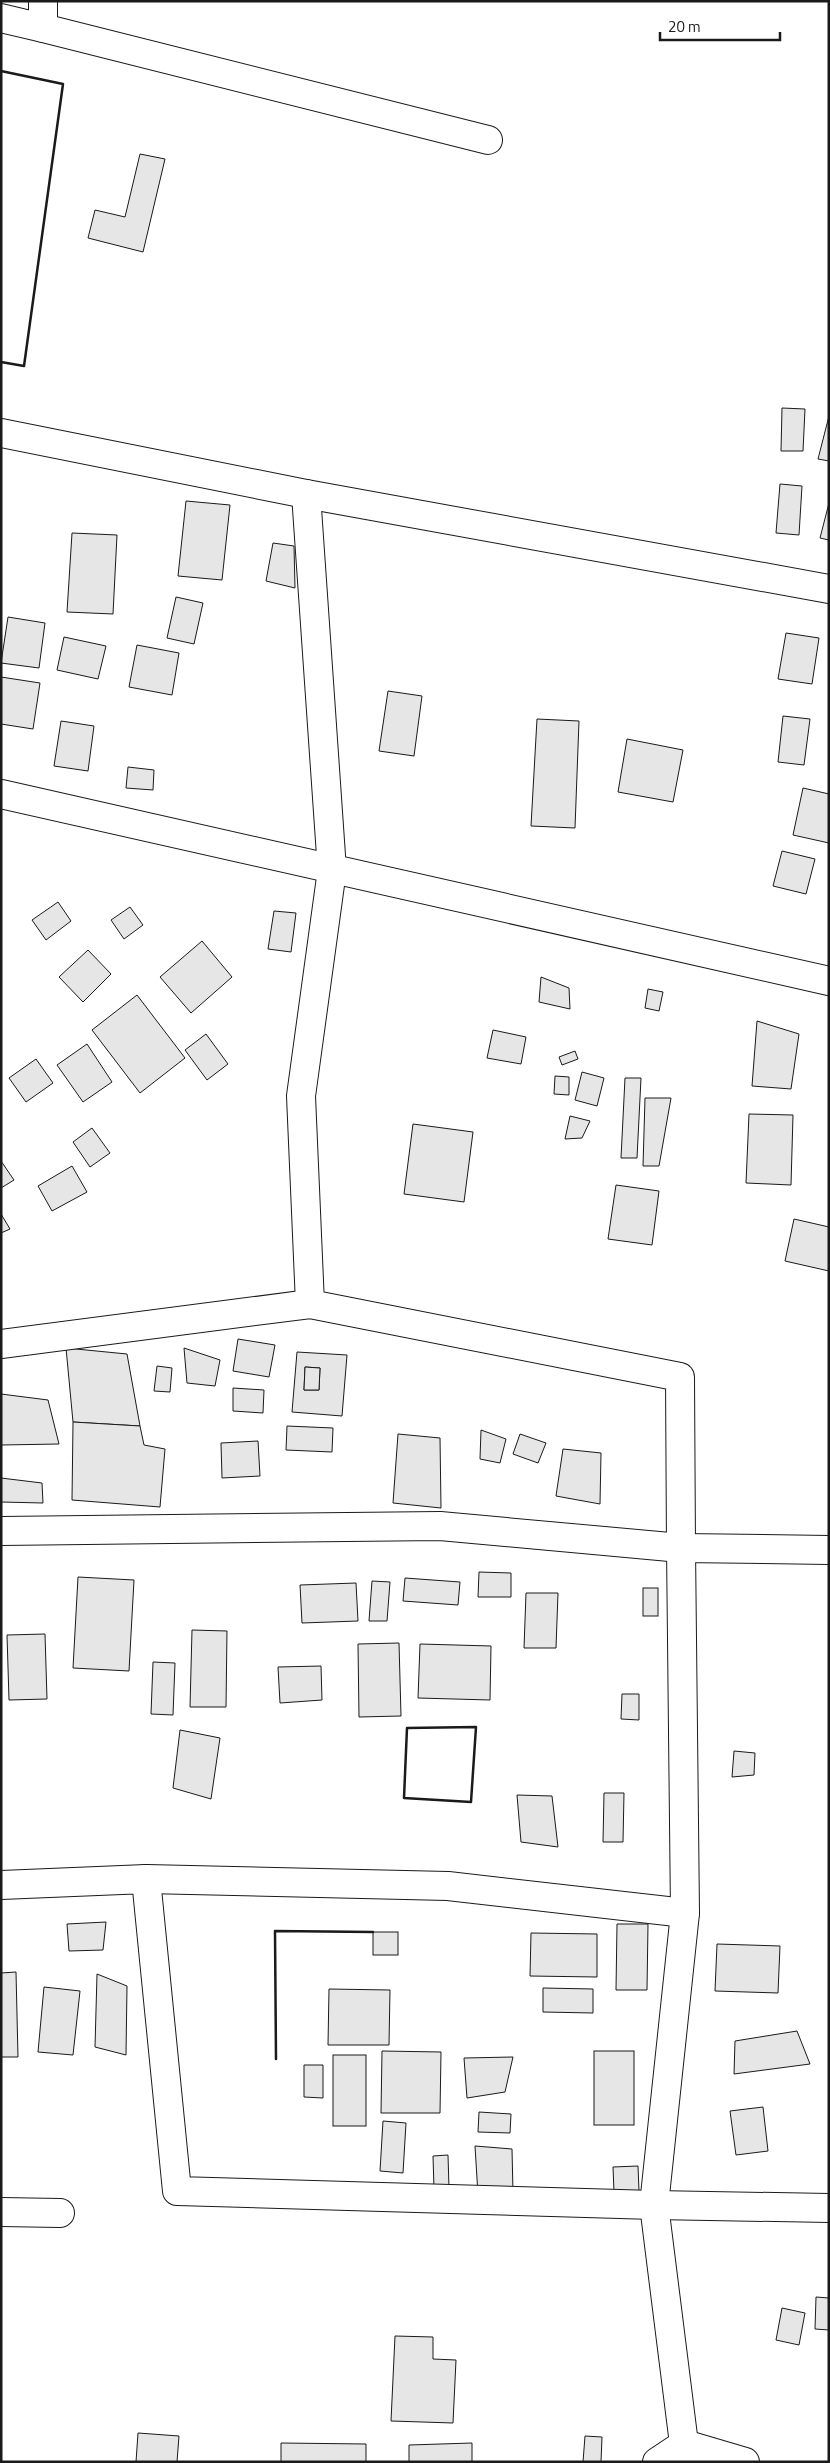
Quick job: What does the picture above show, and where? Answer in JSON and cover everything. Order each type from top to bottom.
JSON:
[{"type":"street","points":[[43,1],[43,28]]},
{"type":"street","points":[[1,18],[488,140]]},
{"type":"street","points":[[1,433],[306,494],[829,589]]},
{"type":"street","points":[[306,494],[332,870],[300,1096],[310,1304]]},
{"type":"street","points":[[1,794],[829,981]]},
{"type":"street","points":[[1,1344],[310,1304],[680,1378],[685,1913],[654,2205],[684,2453]]},
{"type":"street","points":[[1,1531],[440,1526],[682,1548],[829,1550]]},
{"type":"street","points":[[1,1885],[146,1879],[448,1886],[685,1913]]},
{"type":"street","points":[[146,1879],[177,2190],[654,2205],[829,2208]]},
{"type":"street","points":[[1,2212],[60,2213]]},
{"type":"street","points":[[657,2462],[684,2453],[745,2462]]},
{"type":"building","points":[[140,154],[165,159],[143,252],[88,238],[95,210],[125,217]]},
{"type":"building","points":[[782,408],[805,409],[803,451],[781,451]]},
{"type":"building","points":[[829,416],[829,461],[818,459]]},
{"type":"building","points":[[780,484],[802,486],[799,535],[776,533]]},
{"type":"building","points":[[186,501],[230,505],[222,580],[178,576]]},
{"type":"building","points":[[829,503],[829,540],[820,538]]},
{"type":"building","points":[[72,533],[117,535],[113,614],[67,612]]},
{"type":"building","points":[[273,543],[294,546],[295,588],[266,581]]},
{"type":"building","points":[[176,597],[203,603],[194,644],[167,638]]},
{"type":"building","points":[[8,617],[45,623],[39,668],[1,663]]},
{"type":"building","points":[[786,633],[819,638],[812,684],[778,679]]},
{"type":"building","points":[[64,637],[106,646],[98,679],[57,670]]},
{"type":"building","points":[[137,645],[179,653],[172,695],[129,687]]},
{"type":"building","points":[[1,677],[40,683],[33,729],[1,724]]},
{"type":"building","points":[[388,691],[422,696],[414,756],[379,751]]},
{"type":"building","points":[[783,716],[810,719],[804,765],[778,762]]},
{"type":"building","points":[[537,719],[579,721],[575,828],[531,826]]},
{"type":"building","points":[[61,721],[94,726],[88,771],[54,766]]},
{"type":"building","points":[[627,739],[683,750],[673,802],[618,792]]},
{"type":"building","points":[[128,767],[154,770],[153,790],[126,788]]},
{"type":"building","points":[[803,788],[829,794],[829,843],[793,835]]},
{"type":"building","points":[[782,851],[815,859],[806,894],[773,886]]},
{"type":"building","points":[[58,902],[71,921],[46,940],[32,920]]},
{"type":"building","points":[[130,907],[143,925],[124,939],[111,920]]},
{"type":"building","points":[[274,911],[296,913],[291,952],[268,949]]},
{"type":"building","points":[[202,941],[232,977],[191,1013],[160,977]]},
{"type":"building","points":[[88,950],[111,974],[83,1002],[59,977]]},
{"type":"building","points":[[541,977],[569,988],[570,1009],[539,1002]]},
{"type":"building","points":[[648,989],[663,992],[659,1011],[645,1008]]},
{"type":"building","points":[[137,995],[185,1058],[140,1093],[92,1030]]},
{"type":"building","points":[[757,1021],[799,1034],[791,1089],[752,1086]]},
{"type":"building","points":[[493,1030],[526,1037],[521,1064],[487,1058]]},
{"type":"building","points":[[206,1034],[228,1064],[207,1080],[185,1050]]},
{"type":"building","points":[[87,1044],[112,1082],[83,1102],[57,1065]]},
{"type":"building","points":[[575,1051],[578,1059],[562,1065],[559,1057]]},
{"type":"building","points":[[36,1059],[53,1083],[26,1102],[9,1078]]},
{"type":"building","points":[[582,1072],[604,1078],[597,1106],[575,1100]]},
{"type":"building","points":[[555,1076],[569,1077],[569,1095],[554,1094]]},
{"type":"building","points":[[625,1078],[641,1078],[637,1158],[621,1158]]},
{"type":"building","points":[[645,1098],[671,1098],[659,1166],[643,1166]]},
{"type":"building","points":[[749,1114],[793,1115],[791,1185],[746,1183]]},
{"type":"building","points":[[570,1116],[590,1121],[582,1138],[565,1139]]},
{"type":"building","points":[[413,1124],[473,1132],[464,1202],[404,1194]]},
{"type":"building","points":[[92,1128],[110,1153],[90,1167],[73,1142]]},
{"type":"building","points":[[1,1161],[14,1180],[1,1188]]},
{"type":"building","points":[[72,1166],[87,1192],[52,1211],[38,1186]]},
{"type":"building","points":[[616,1185],[659,1191],[652,1245],[608,1239]]},
{"type":"building","points":[[1,1214],[10,1229],[1,1233]]},
{"type":"building","points":[[794,1219],[829,1227],[829,1271],[785,1261]]},
{"type":"building","points":[[238,1339],[275,1345],[269,1377],[233,1371]]},
{"type":"building","points":[[66,1348],[127,1354],[140,1426],[73,1422]]},
{"type":"building","points":[[184,1348],[220,1360],[215,1386],[187,1383]]},
{"type":"building","points":[[297,1352],[347,1355],[342,1416],[292,1412]],"holes":[[[305,1367],[320,1368],[319,1390],[304,1390]]]},
{"type":"building","points":[[157,1366],[172,1368],[170,1392],[154,1391]]},
{"type":"building","points":[[305,1367],[320,1368],[319,1390],[304,1390]]},
{"type":"building","points":[[233,1388],[264,1390],[263,1413],[233,1411]]},
{"type":"building","points":[[1,1394],[48,1400],[59,1444],[1,1445]]},
{"type":"building","points":[[73,1422],[140,1426],[144,1445],[165,1449],[160,1507],[72,1500]]},
{"type":"building","points":[[287,1426],[333,1428],[332,1452],[286,1450]]},
{"type":"building","points":[[481,1430],[506,1439],[500,1463],[480,1459]]},
{"type":"building","points":[[398,1434],[440,1438],[441,1508],[393,1503]]},
{"type":"building","points":[[520,1434],[546,1443],[538,1463],[513,1454]]},
{"type":"building","points":[[258,1441],[260,1476],[222,1478],[221,1443]]},
{"type":"building","points":[[563,1449],[601,1453],[600,1504],[556,1496]]},
{"type":"building","points":[[1,1478],[42,1483],[43,1503],[1,1502]]},
{"type":"building","points":[[479,1572],[511,1573],[511,1597],[478,1597]]},
{"type":"building","points":[[78,1577],[134,1580],[129,1671],[73,1668]]},
{"type":"building","points":[[405,1578],[460,1582],[458,1605],[403,1601]]},
{"type":"building","points":[[372,1581],[390,1582],[387,1621],[369,1621]]},
{"type":"building","points":[[356,1583],[358,1621],[302,1623],[300,1585]]},
{"type":"building","points":[[643,1588],[658,1588],[658,1616],[643,1616]]},
{"type":"building","points":[[526,1593],[558,1593],[556,1648],[524,1648]]},
{"type":"building","points":[[192,1630],[227,1631],[226,1707],[190,1707]]},
{"type":"building","points":[[45,1634],[47,1699],[9,1700],[7,1635]]},
{"type":"building","points":[[399,1643],[401,1716],[359,1717],[358,1644]]},
{"type":"building","points":[[420,1644],[491,1646],[490,1700],[418,1698]]},
{"type":"building","points":[[153,1662],[175,1663],[173,1715],[151,1714]]},
{"type":"building","points":[[321,1666],[322,1700],[280,1703],[278,1667]]},
{"type":"building","points":[[622,1694],[639,1694],[639,1720],[621,1719]]},
{"type":"building","points":[[180,1730],[220,1738],[211,1799],[173,1788]]},
{"type":"building","points":[[734,1751],[755,1753],[754,1775],[732,1777]]},
{"type":"building","points":[[604,1793],[624,1793],[623,1842],[603,1842]]},
{"type":"building","points":[[517,1795],[552,1796],[558,1847],[521,1842]]},
{"type":"building","points":[[106,1922],[103,1950],[69,1951],[67,1924]]},
{"type":"building","points":[[617,1924],[648,1924],[647,1990],[616,1990]]},
{"type":"building","points":[[373,1932],[398,1932],[398,1955],[373,1955]]},
{"type":"building","points":[[531,1933],[597,1934],[597,1977],[530,1976]]},
{"type":"building","points":[[717,1944],[780,1946],[778,1993],[715,1991]]},
{"type":"building","points":[[16,1972],[18,2057],[1,2057],[1,1973]]},
{"type":"building","points":[[97,1974],[127,1986],[126,2055],[95,2047]]},
{"type":"building","points":[[44,1987],[80,1991],[73,2055],[38,2052]]},
{"type":"building","points":[[543,1988],[593,1989],[593,2013],[543,2012]]},
{"type":"building","points":[[329,1989],[390,1990],[389,2045],[328,2045]]},
{"type":"building","points":[[797,2031],[810,2064],[734,2074],[735,2041]]},
{"type":"building","points":[[382,2051],[441,2052],[440,2113],[381,2113]]},
{"type":"building","points":[[594,2051],[634,2051],[634,2125],[594,2125]]},
{"type":"building","points":[[333,2055],[366,2055],[366,2126],[333,2126]]},
{"type":"building","points":[[513,2057],[505,2092],[467,2098],[464,2058]]},
{"type":"building","points":[[304,2065],[323,2065],[323,2098],[304,2097]]},
{"type":"building","points":[[763,2107],[768,2151],[736,2155],[730,2111]]},
{"type":"building","points":[[479,2112],[511,2114],[510,2133],[478,2132]]},
{"type":"building","points":[[383,2121],[406,2123],[403,2173],[380,2171]]},
{"type":"building","points":[[475,2146],[512,2149],[513,2193],[478,2195]]},
{"type":"building","points":[[448,2155],[449,2188],[434,2189],[433,2156]]},
{"type":"building","points":[[638,2166],[639,2191],[614,2192],[613,2167]]},
{"type":"building","points":[[816,2297],[829,2298],[829,2330],[815,2329]]},
{"type":"building","points":[[782,2308],[805,2313],[799,2345],[776,2340]]},
{"type":"building","points":[[395,2336],[433,2337],[433,2359],[456,2360],[453,2423],[391,2421]]},
{"type":"building","points":[[138,2433],[179,2436],[177,2462],[136,2462]]},
{"type":"building","points":[[585,2436],[602,2437],[601,2462],[583,2462]]},
{"type":"building","points":[[281,2443],[366,2444],[366,2462],[281,2462]]},
{"type":"building","points":[[472,2443],[472,2462],[409,2462],[409,2445]]},
{"type":"wall","points":[[1,71],[63,84],[24,366],[1,362]]},
{"type":"wall","points":[[476,1727],[471,1802],[404,1798],[407,1728],[476,1727]]},
{"type":"wall","points":[[276,2059],[275,1931],[373,1932]]}]
